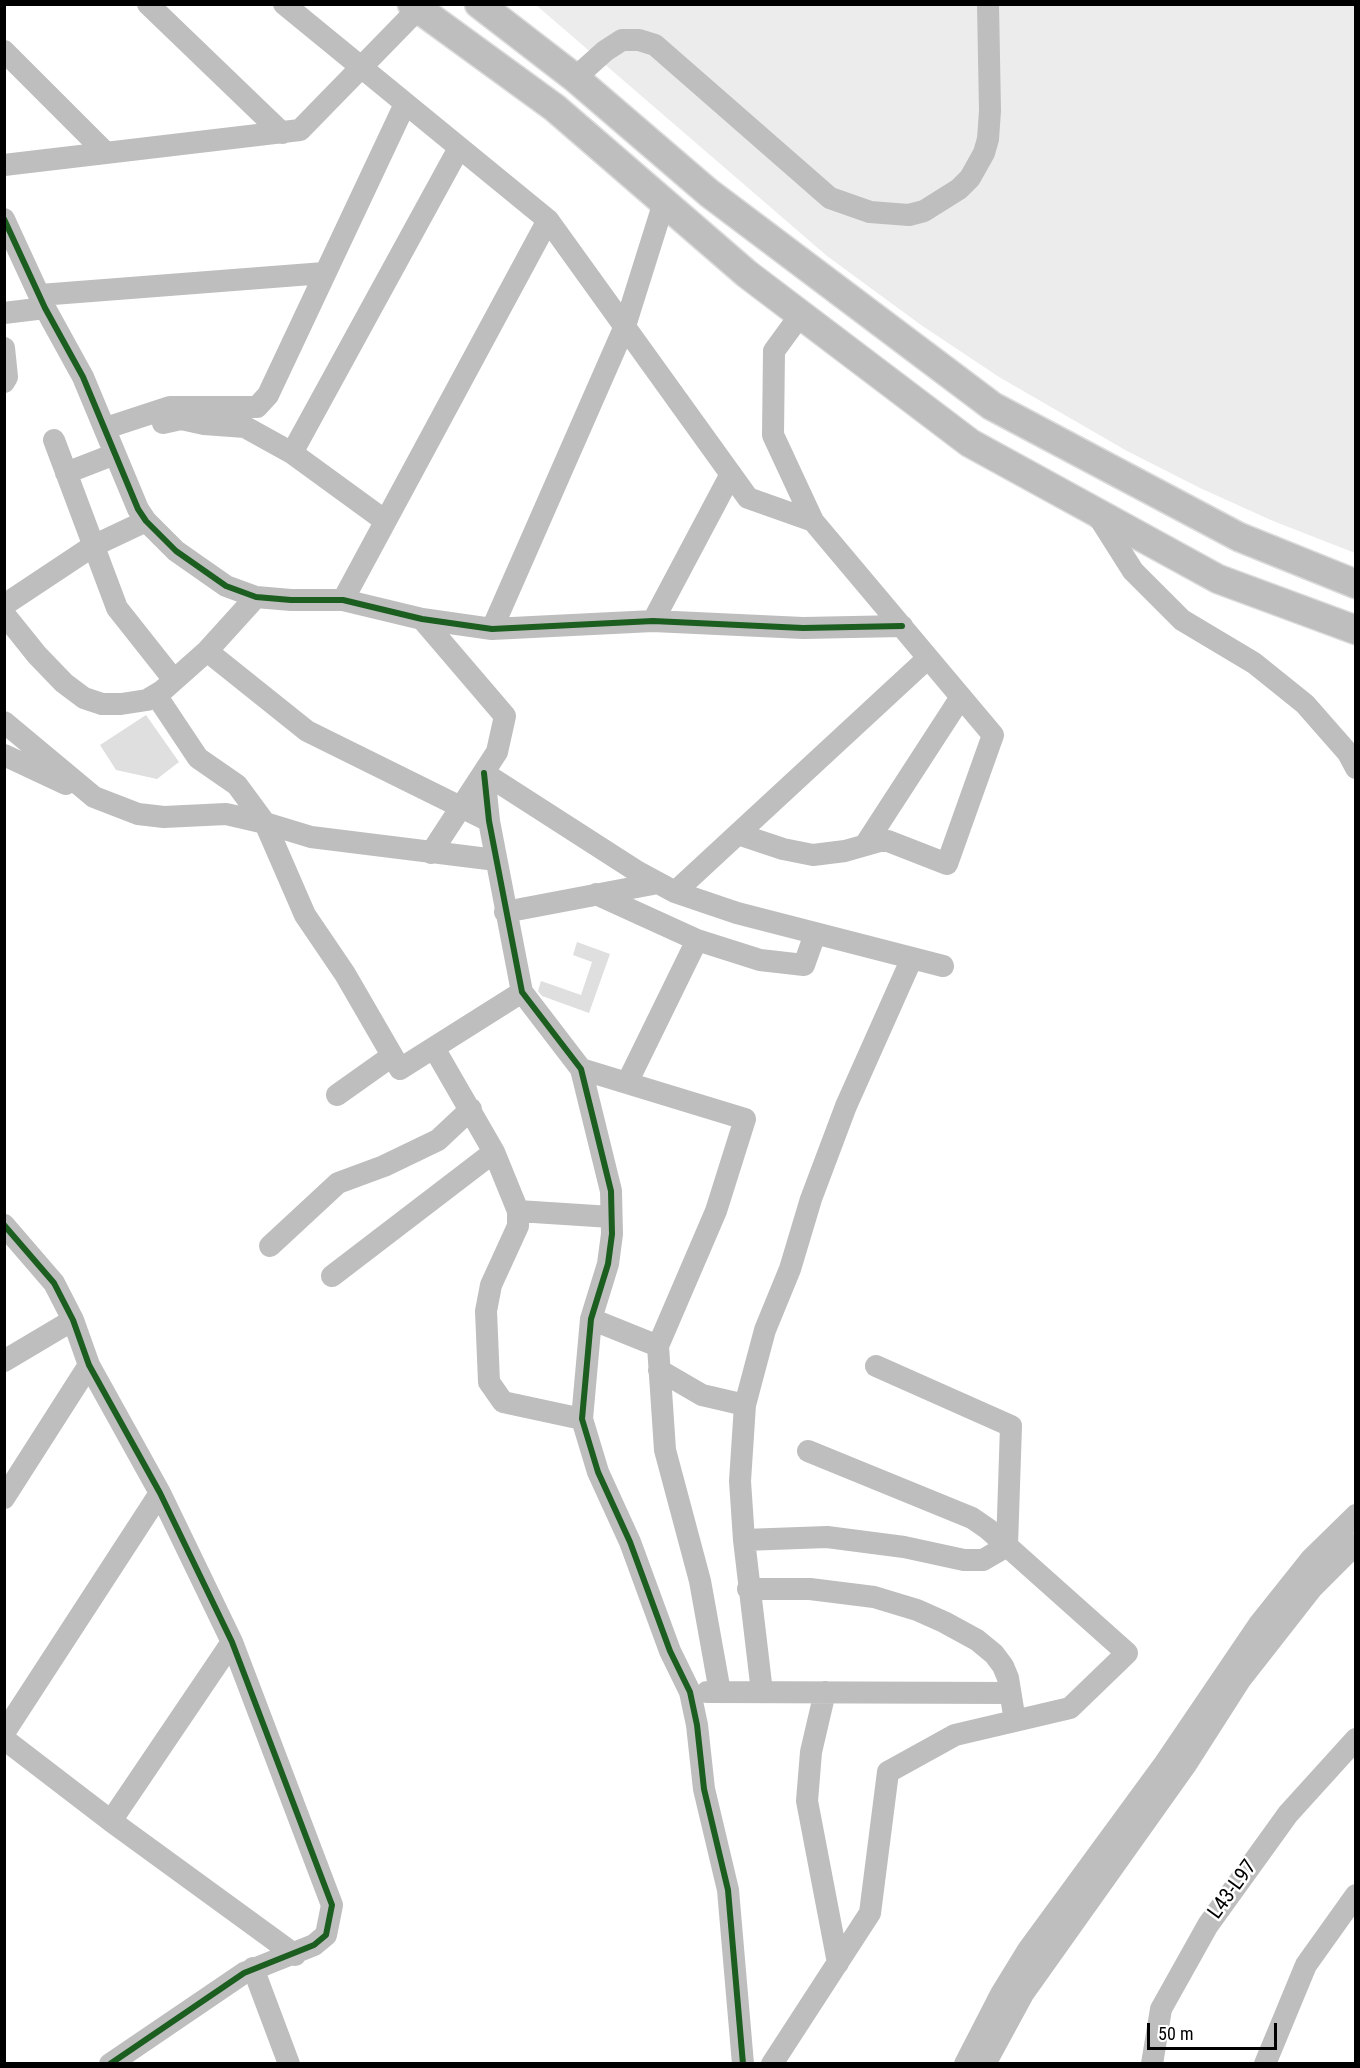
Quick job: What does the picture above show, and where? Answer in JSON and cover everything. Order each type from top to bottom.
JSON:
[{"type":"main road","points":[[479,4],[575,78],[709,193],[992,406],[1239,537],[1356,584]]},
{"type":"main road","points":[[415,7],[555,108],[747,274],[970,443],[1218,579],[1356,630]]},
{"type":"main road","points":[[674,211],[709,193]]},
{"type":"street","points":[[148,4],[282,132]]},
{"type":"street","points":[[284,4],[548,220],[748,498],[813,521]]},
{"type":"street","points":[[575,78],[605,51],[622,40],[639,40],[655,45],[830,198],[870,212],[909,215],[924,211],[959,189],[970,177],[984,153],[988,139],[990,111],[988,4]]},
{"type":"street","points":[[4,165],[300,130],[415,7]]},
{"type":"street","points":[[4,51],[106,153]]},
{"type":"street","points":[[66,473],[111,441],[170,407],[257,407],[268,395],[405,104]]},
{"type":"street","points":[[292,453],[459,148]]},
{"type":"street","points":[[492,629],[674,211]]},
{"type":"street","points":[[4,219],[83,377],[130,492],[146,521],[176,550],[226,586],[256,597],[343,600],[422,619],[492,629],[653,621],[803,628],[902,626]]},
{"type":"street","points":[[343,600],[384,520],[548,220]]},
{"type":"street","points":[[4,313],[43,301],[324,273]]},
{"type":"street","points":[[738,834],[783,849],[813,855],[845,851],[888,841],[947,864],[993,735],[813,521],[773,435],[774,351],[801,314]]},
{"type":"street","points":[[4,348],[7,377],[4,382]]},
{"type":"street","points":[[111,441],[181,419],[245,428],[292,453],[384,520]]},
{"type":"street","points":[[54,440],[117,608],[174,680]]},
{"type":"street","points":[[653,621],[731,474]]},
{"type":"street","points":[[1095,511],[1132,571],[1182,620],[1254,663],[1305,704],[1348,753],[1356,768]]},
{"type":"street","points":[[4,605],[93,546],[146,521]]},
{"type":"street","points":[[4,614],[37,655],[64,683],[84,698],[102,704],[121,704],[147,700],[156,695],[207,651],[256,597]]},
{"type":"street","points":[[422,619],[505,716],[497,752],[431,853]]},
{"type":"street","points":[[207,651],[307,731],[489,821]]},
{"type":"street","points":[[505,912],[596,894],[666,887],[738,834],[928,658]]},
{"type":"street","points":[[156,695],[198,758],[237,785],[265,823],[305,915],[345,974],[400,1069],[522,992]]},
{"type":"street","points":[[865,845],[961,697]]},
{"type":"street","points":[[4,722],[94,797]]},
{"type":"street","points":[[4,755],[94,797],[138,814],[164,816],[226,814],[311,837],[496,860]]},
{"type":"street","points":[[484,773],[489,821],[522,992],[580,1069],[609,1179],[611,1217],[608,1264],[591,1319],[582,1419],[598,1472],[630,1542],[670,1651],[690,1692],[697,1725],[704,1789],[728,1890],[743,2064]]},
{"type":"street","points":[[484,773],[666,887],[736,913],[943,966]]},
{"type":"street","points":[[596,894],[697,940],[760,960],[804,965],[815,934]]},
{"type":"street","points":[[627,1083],[697,940]]},
{"type":"street","points":[[762,1692],[748,1589],[740,1482],[744,1405],[765,1330],[790,1269],[811,1199],[846,1106],[912,958]]},
{"type":"street","points":[[434,1048],[494,1152],[518,1211],[516,1233],[491,1285],[486,1311],[489,1382],[503,1402],[582,1419]]},
{"type":"street","points":[[337,1095],[392,1056]]},
{"type":"street","points":[[580,1069],[745,1119],[716,1211],[658,1346],[665,1450],[700,1581],[720,1692]]},
{"type":"street","points":[[270,1246],[338,1183],[384,1166],[438,1140],[471,1109]]},
{"type":"street","points":[[332,1276],[494,1152]]},
{"type":"street","points":[[518,1211],[611,1217]]},
{"type":"street","points":[[4,1225],[54,1283],[73,1320],[89,1365],[160,1493],[232,1642],[332,1905],[326,1935],[295,1955],[253,1968],[122,2060]]},
{"type":"street","points":[[591,1319],[658,1346]]},
{"type":"street","points":[[4,1361],[73,1320]]},
{"type":"street","points":[[4,1498],[89,1365]]},
{"type":"street","points":[[876,1366],[1011,1426],[1007,1546]]},
{"type":"street","points":[[659,1370],[702,1395],[744,1405]]},
{"type":"street","points":[[772,2064],[870,1913],[888,1772],[955,1735],[1070,1708],[1127,1653],[988,1529],[952,1508],[808,1451]]},
{"type":"street","points":[[4,1733],[160,1493]]},
{"type":"street","points":[[985,2064],[1075,1901],[1165,1763],[1285,1589],[1356,1515]]},
{"type":"street","points":[[744,1540],[827,1537],[904,1546],[964,1560],[983,1560],[1007,1546]]},
{"type":"street","points":[[966,2064],[1001,1994],[1185,1766],[1262,1651],[1312,1588],[1356,1544]]},
{"type":"street","points":[[748,1589],[810,1589],[874,1597],[917,1610],[977,1640],[993,1654],[1008,1678],[1015,1721]]},
{"type":"street","points":[[111,1821],[232,1642]]},
{"type":"street","points":[[690,1692],[1010,1693]]},
{"type":"street","points":[[825,1692],[811,1752],[807,1801],[838,1962]]},
{"type":"street","points":[[4,1739],[111,1821],[295,1955]]},
{"type":"street","name":"L43-L97","points":[[1152,2064],[1161,2009],[1208,1925],[1288,1814],[1356,1739]]},
{"type":"street","points":[[1265,2064],[1306,1965],[1356,1895]]},
{"type":"street","points":[[253,1968],[289,2064]]},
{"type":"shaded area","points":[[536,5],[1355,5],[1355,553],[1273,521],[1200,488],[1127,451],[999,377],[921,325],[827,256]]},
{"type":"building","points":[[146,715],[179,762],[157,779],[116,770],[100,745]]},
{"type":"building","points":[[577,942],[610,954],[589,1013],[542,996],[538,991],[541,981],[581,995],[592,962],[573,955]]},
{"type":"cycle path","points":[[4,219],[45,308],[83,377],[138,509],[146,521],[176,551],[226,586],[256,597],[343,600],[422,619],[492,629],[653,621],[803,628],[902,626]]},
{"type":"cycle path","points":[[484,773],[489,821],[522,992],[581,1069],[611,1191],[612,1234],[608,1264],[591,1319],[582,1419],[598,1472],[630,1542],[670,1651],[690,1692],[697,1725],[704,1789],[728,1890],[743,2064]]},
{"type":"cycle path","points":[[4,1225],[54,1283],[73,1320],[89,1365],[160,1493],[232,1642],[332,1905],[326,1935],[314,1945],[244,1973],[110,2064]]}]
